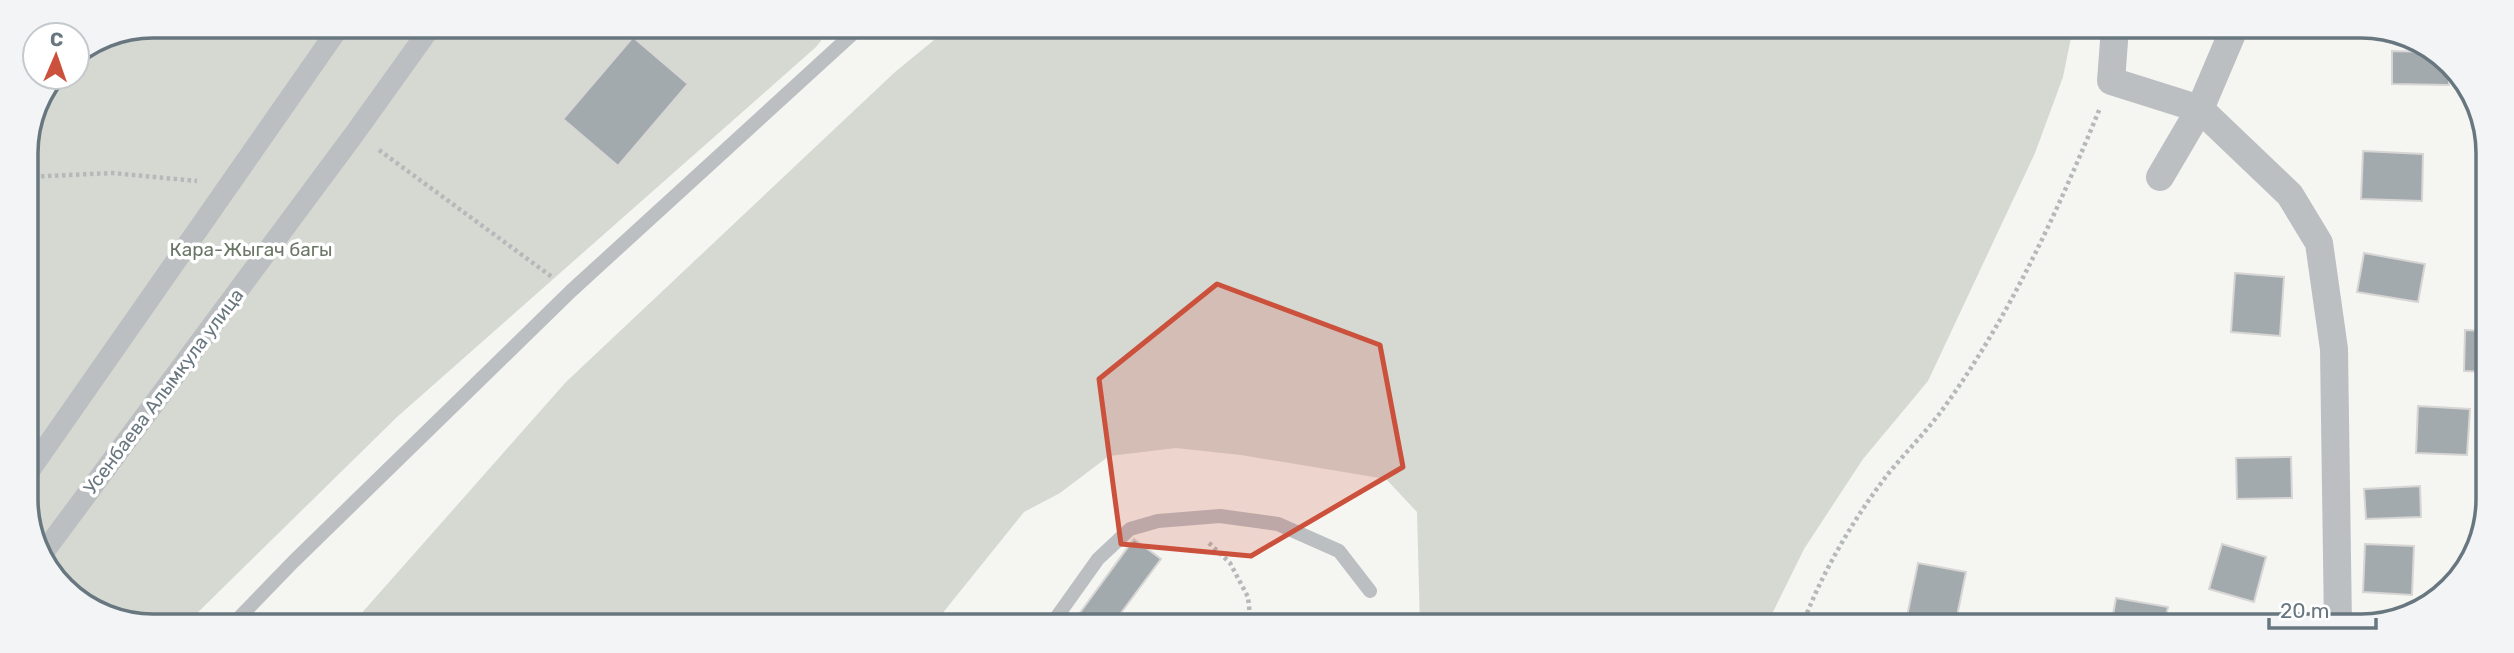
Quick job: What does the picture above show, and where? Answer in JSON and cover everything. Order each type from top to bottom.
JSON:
[{"type":"street","points":[[38,460],[333,38]]},
{"type":"street","name":"Усенбаева Алымкула улица","points":[[49,545],[423,38]]},
{"type":"street","points":[[2114,38],[2111,81],[2200,109],[2290,195],[2319,243],[2334,349],[2337,614]]},
{"type":"street","points":[[2160,177],[2200,109],[2230,38]]},
{"type":"lane","points":[[243,614],[571,291],[848,38]]},
{"type":"lane","points":[[1059,614],[1098,559],[1130,529],[1158,521],[1220,516],[1278,524],[1339,551],[1370,591]]},
{"type":"path","points":[[1807,614],[1834,555],[1887,476],[1940,413],[2004,312],[2074,173],[2111,81]]},
{"type":"path","points":[[355,133],[571,291]]},
{"type":"path","points":[[39,176],[112,173],[231,184]]},
{"type":"path","points":[[1158,521],[1200,534],[1230,563],[1248,597],[1250,614]]},
{"type":"highlighted area","points":[[1217,284],[1380,345],[1403,467],[1251,556],[1121,544],[1099,379]]},
{"type":"green space","name":"Кара-Жыгач багы","points":[[823,38],[397,417],[196,614],[131,612],[103,603],[72,581],[54,557],[45,536],[38,499],[39,146],[42,124],[58,91],[91,91],[91,58],[117,45],[139,39]]},
{"type":"green space","points":[[937,38],[2071,38],[2063,77],[2035,153],[1928,381],[1863,459],[1804,549],[1772,614],[1420,614],[1417,512],[1386,479],[1241,455],[1176,448],[1109,456],[1060,493],[1024,512],[942,614],[361,614],[566,382],[895,72]]},
{"type":"building","points":[[632,38],[688,84],[618,166],[563,119]]},
{"type":"building","points":[[2392,51],[2418,54],[2449,80],[2449,85],[2392,84]]},
{"type":"building","points":[[2363,151],[2423,154],[2422,201],[2361,199]]},
{"type":"building","points":[[2364,253],[2425,264],[2418,302],[2357,292]]},
{"type":"building","points":[[2235,273],[2284,277],[2280,336],[2231,332]]},
{"type":"building","points":[[2465,330],[2476,331],[2476,372],[2464,371]]},
{"type":"building","points":[[2418,406],[2470,409],[2467,455],[2416,453]]},
{"type":"building","points":[[2291,457],[2292,498],[2237,499],[2236,458]]},
{"type":"building","points":[[2420,486],[2421,517],[2366,519],[2364,489]]},
{"type":"building","points":[[1134,539],[1161,559],[1120,614],[1079,614]]},
{"type":"building","points":[[2222,544],[2266,557],[2254,602],[2209,589]]},
{"type":"building","points":[[2365,544],[2414,546],[2412,595],[2363,592]]},
{"type":"building","points":[[1918,563],[1966,572],[1957,614],[1907,614]]},
{"type":"building","points":[[2116,598],[2168,607],[2167,614],[2113,614]]}]
